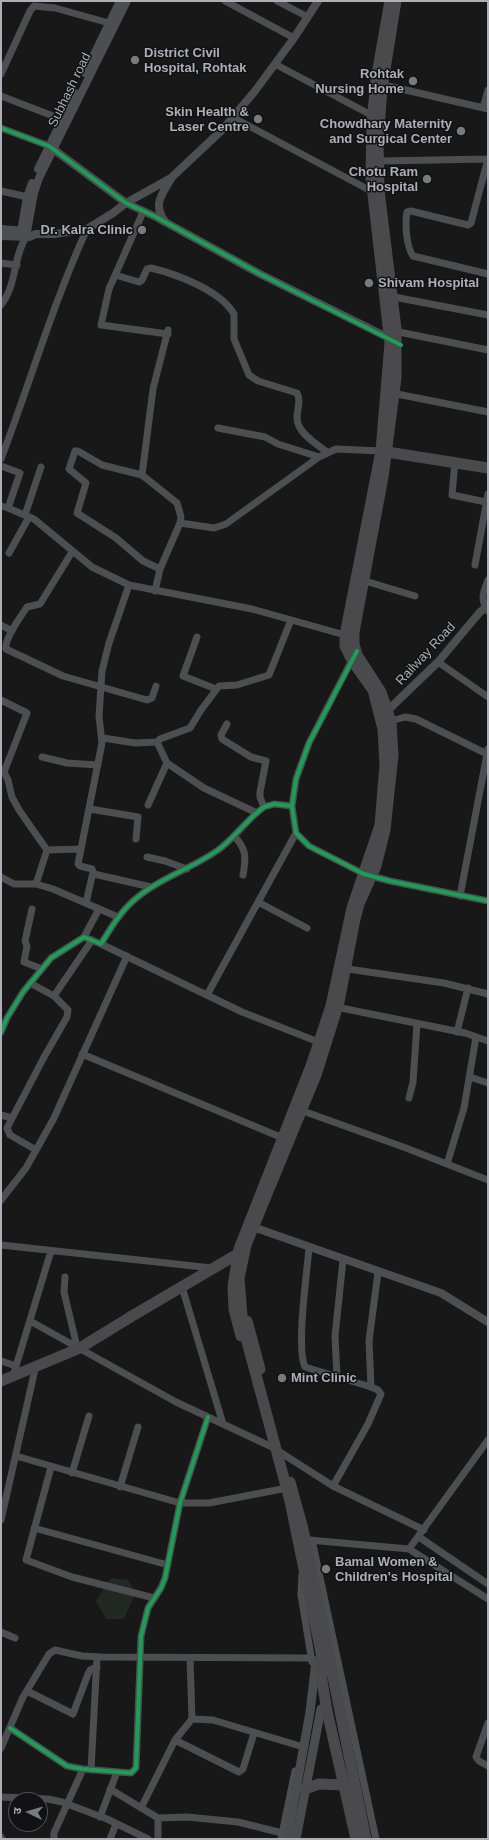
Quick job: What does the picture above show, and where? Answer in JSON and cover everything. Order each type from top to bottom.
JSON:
[{"type":"main road","points":[[335,1691],[326,1674],[290,1501],[242,1316],[239,1278],[246,1245],[252,1227],[324,1044],[341,1008],[348,969],[363,908],[380,825],[385,765],[383,729],[387,716],[354,655],[345,646],[345,635],[386,451],[397,394],[401,344],[376,164],[373,116],[376,80],[390,1]]},
{"type":"main road","points":[[354,655],[353,637],[365,581],[386,451],[390,339],[373,192],[384,85],[397,1]]},
{"type":"main road","points":[[324,1695],[314,1655],[302,1575],[304,1540],[282,1489],[234,1309],[233,1286],[237,1255],[252,1227],[316,1075],[339,1002],[357,912],[376,866],[385,830],[390,792],[393,755],[391,722],[381,692],[357,655],[354,644],[354,632],[383,477],[396,378],[396,329],[379,190],[378,142],[382,88],[397,1]]},
{"type":"main road","points":[[386,451],[488,468]]},
{"type":"main road","points":[[286,1140],[303,1111],[324,1044],[352,908],[369,875]]},
{"type":"main road","points":[[252,1227],[243,1282],[244,1307],[304,1540],[366,1839]]},
{"type":"main road","points":[[1,1381],[15,1371],[36,1365],[79,1348],[248,1248]]},
{"type":"main road","points":[[283,1837],[310,1712],[314,1655]]},
{"type":"main road","points":[[296,1839],[305,1789],[324,1708],[326,1674]]},
{"type":"main road","points":[[310,1712],[338,1704]]},
{"type":"main road","points":[[324,1708],[344,1784],[356,1839]]},
{"type":"main road","points":[[305,1789],[318,1784],[344,1784]]},
{"type":"street","name":"Subhash road","points":[[23,236],[30,198],[51,148],[65,121],[120,1]]},
{"type":"street","name":"Subhash road","points":[[80,89],[127,1]]},
{"type":"street","points":[[225,1],[294,38]]},
{"type":"street","points":[[277,1],[308,16]]},
{"type":"street","points":[[1,236],[55,234],[87,228],[114,213],[126,203],[171,178],[222,130],[275,64],[318,1]]},
{"type":"street","points":[[1,74],[30,11],[34,6],[55,8],[109,23]]},
{"type":"street","points":[[275,64],[373,116]]},
{"type":"street","points":[[384,85],[486,109],[488,90]]},
{"type":"street","points":[[1,96],[65,121]]},
{"type":"street","points":[[232,117],[373,192]]},
{"type":"street","points":[[1,128],[51,148],[126,203],[164,221],[260,274],[401,344]]},
{"type":"street","points":[[376,164],[488,159],[472,223],[468,225],[411,211],[407,212],[406,224],[410,251],[413,256],[488,274]]},
{"type":"street","points":[[164,221],[158,212],[158,205],[171,178]]},
{"type":"street","points":[[1,191],[30,198]]},
{"type":"street","points":[[142,475],[154,389],[168,332],[100,325],[105,302],[115,275],[143,212]]},
{"type":"street","points":[[1,460],[27,391],[66,275],[87,228]]},
{"type":"street","points":[[1,229],[23,236]]},
{"type":"street","points":[[1,305],[12,284],[23,236]]},
{"type":"street","points":[[1,263],[17,265]]},
{"type":"street","points":[[115,275],[142,282],[147,269],[151,268],[176,275],[203,287],[220,301],[234,314],[234,338],[249,375],[258,381],[295,391],[299,396],[297,416],[299,427],[327,452]]},
{"type":"street","points":[[394,297],[488,315]]},
{"type":"street","points":[[399,332],[488,350]]},
{"type":"street","points":[[397,394],[488,412]]},
{"type":"street","points":[[218,428],[265,437],[278,444],[319,457]]},
{"type":"street","points":[[180,523],[214,528],[226,524],[327,452],[344,449],[386,451]]},
{"type":"street","points":[[155,590],[160,569],[180,523],[181,517],[177,503],[142,475],[102,465],[76,450],[69,469],[86,483],[77,510],[78,514],[116,538],[143,561],[160,569]]},
{"type":"street","points":[[456,462],[452,495],[486,502]]},
{"type":"street","points":[[1,466],[20,473],[5,507],[27,516],[92,567],[129,585],[252,609],[345,635]]},
{"type":"street","points":[[9,553],[27,516],[41,467]]},
{"type":"street","points":[[475,565],[488,494]]},
{"type":"street","points":[[72,552],[40,604],[27,606],[12,631],[6,645],[8,651],[49,671],[149,700],[152,698],[156,686]]},
{"type":"street","points":[[487,608],[482,601],[483,593],[488,580]]},
{"type":"street","points":[[365,581],[415,596]]},
{"type":"street","points":[[86,903],[94,874],[92,869],[78,865],[103,738],[99,716],[101,694],[100,686],[109,643],[129,585]]},
{"type":"street","name":"Railway Road","points":[[387,716],[487,608]]},
{"type":"street","points":[[103,738],[135,743],[157,742],[160,739],[190,728],[216,689],[222,685],[237,685],[270,675],[291,620]]},
{"type":"street","points":[[1,625],[12,631]]},
{"type":"street","points":[[197,637],[183,676],[216,689]]},
{"type":"street","points":[[354,655],[309,743],[296,779],[292,806],[296,833],[309,846],[369,875],[488,901]]},
{"type":"street","points":[[438,662],[488,697]]},
{"type":"street","points":[[1,700],[27,713],[4,774],[8,780],[12,797],[19,810],[47,850]]},
{"type":"street","points":[[387,716],[416,719],[488,752],[460,896]]},
{"type":"street","points":[[227,724],[221,736],[222,739],[247,755],[266,760],[260,792],[264,807]]},
{"type":"street","points":[[157,742],[167,763],[183,772],[204,788],[257,813]]},
{"type":"street","points":[[42,757],[67,763],[98,765]]},
{"type":"street","points":[[148,805],[167,763]]},
{"type":"street","points":[[101,944],[118,917],[138,896],[151,887],[209,856],[234,836],[264,807],[274,804],[292,806]]},
{"type":"street","points":[[90,809],[138,817],[136,839]]},
{"type":"street","points":[[207,995],[296,833]]},
{"type":"street","points":[[234,836],[244,848],[246,854],[243,875]]},
{"type":"street","points":[[47,850],[81,849]]},
{"type":"street","points":[[36,884],[47,850]]},
{"type":"street","points":[[147,857],[165,861],[187,869]]},
{"type":"street","points":[[94,874],[151,887]]},
{"type":"street","points":[[1,878],[14,884],[36,884],[118,917]]},
{"type":"street","points":[[258,902],[307,928]]},
{"type":"street","points":[[32,909],[25,941],[27,946],[24,962],[42,969]]},
{"type":"street","points":[[1,1032],[16,1002],[30,983],[51,958],[84,937],[99,909]]},
{"type":"street","points":[[84,937],[127,956],[242,1012],[324,1044]]},
{"type":"street","points":[[54,996],[92,940]]},
{"type":"street","points":[[1,1200],[26,1168],[54,1118],[127,956]]},
{"type":"street","points":[[348,969],[468,988],[488,994]]},
{"type":"street","points":[[30,983],[54,996],[67,1008],[67,1017],[7,1128],[8,1133],[36,1150]]},
{"type":"street","points":[[458,1032],[468,988]]},
{"type":"street","points":[[341,1008],[458,1032],[488,1042]]},
{"type":"street","points":[[409,1098],[413,1082],[417,1024]]},
{"type":"street","points":[[447,1164],[464,1108],[476,1037]]},
{"type":"street","points":[[82,1054],[286,1140]]},
{"type":"street","points":[[470,1077],[488,1084]]},
{"type":"street","points":[[303,1111],[488,1180]]},
{"type":"street","points":[[1,1115],[12,1118]]},
{"type":"street","points":[[252,1227],[447,1298],[488,1323]]},
{"type":"street","points":[[252,1227],[440,1293],[488,1323]]},
{"type":"street","points":[[1,1245],[214,1269]]},
{"type":"street","points":[[309,1248],[301,1343],[303,1364],[305,1367],[380,1391],[380,1398],[368,1424],[334,1486]]},
{"type":"street","points":[[1,1361],[15,1371],[51,1251]]},
{"type":"street","points":[[337,1377],[335,1336],[342,1260]]},
{"type":"street","points":[[371,1387],[369,1341],[378,1272]]},
{"type":"street","points":[[65,1277],[64,1292],[79,1348]]},
{"type":"street","points":[[182,1287],[223,1424]]},
{"type":"street","points":[[30,1321],[176,1402],[282,1453],[334,1486],[424,1530]]},
{"type":"street","points":[[1,1520],[36,1365]]},
{"type":"street","points":[[72,1473],[89,1416]]},
{"type":"street","points":[[10,1728],[60,1762],[75,1768],[134,1772],[137,1763],[139,1657],[145,1619],[154,1598],[161,1588],[168,1565],[180,1504],[208,1417]]},
{"type":"street","points":[[120,1487],[138,1427]]},
{"type":"street","points":[[409,1549],[488,1440]]},
{"type":"street","points":[[16,1456],[180,1504],[209,1503],[282,1489]]},
{"type":"street","points":[[51,1467],[26,1555],[28,1562],[72,1577],[154,1598]]},
{"type":"street","points":[[34,1528],[168,1565]]},
{"type":"street","points":[[418,1537],[488,1584]]},
{"type":"street","points":[[376,1839],[304,1540],[409,1549],[488,1599]]},
{"type":"street","points":[[1,1632],[15,1638]]},
{"type":"street","points":[[1,1748],[27,1691],[51,1651],[55,1650],[97,1657],[190,1658],[314,1655],[300,1746],[283,1837],[238,1822],[187,1817],[158,1818],[110,1790]]},
{"type":"street","points":[[91,1770],[97,1657]]},
{"type":"street","points":[[140,1808],[175,1740],[192,1719],[190,1658]]},
{"type":"street","points":[[27,1691],[73,1714],[90,1670],[97,1667]]},
{"type":"street","points":[[192,1719],[213,1720],[300,1746]]},
{"type":"street","points":[[488,1723],[476,1757],[488,1766]]},
{"type":"street","points":[[175,1740],[239,1772],[244,1769],[254,1733]]},
{"type":"street","points":[[54,1839],[54,1833],[83,1769]]},
{"type":"street","points":[[100,1817],[117,1772]]},
{"type":"street","points":[[1,1797],[48,1800],[68,1805],[100,1817],[148,1839]]},
{"type":"street","points":[[158,1818],[158,1839]]},
{"type":"street","points":[[110,1839],[116,1824]]},
{"type":"shaded area","points":[[111,1578],[128,1580],[136,1592],[124,1619],[106,1619],[96,1601]]},
{"type":"cycle path","points":[[1,128],[49,146],[126,203],[156,217],[260,274],[401,345]]},
{"type":"cycle path","points":[[357,651],[309,743],[296,779],[292,806],[296,833],[309,846],[364,874],[390,881],[488,901]]},
{"type":"cycle path","points":[[1,1032],[7,1018],[23,992],[51,958],[84,937],[101,944],[122,912],[148,889],[218,850],[264,807],[274,804],[292,806]]},
{"type":"cycle path","points":[[10,1728],[67,1766],[83,1769],[131,1773],[136,1768],[141,1636],[148,1608],[161,1588],[165,1578],[180,1503],[208,1417]]},
{"type":"place","name":"District Civil Hospital, Rohtak","points":[[135,60]]},
{"type":"place","name":"Rohtak Nursing Home","points":[[413,81]]},
{"type":"place","name":"Skin Health & Laser Centre","points":[[258,119]]},
{"type":"place","name":"Chowdhary Maternity and Surgical Center","points":[[461,131]]},
{"type":"place","name":"Chotu Ram Hospital","points":[[427,179]]},
{"type":"place","name":"Dr. Kalra Clinic","points":[[142,230]]},
{"type":"place","name":"Shivam Hospital","points":[[369,283]]},
{"type":"place","name":"Mint Clinic","points":[[282,1378]]},
{"type":"place","name":"Bamal Women & Children's Hospital","points":[[326,1569]]}]
